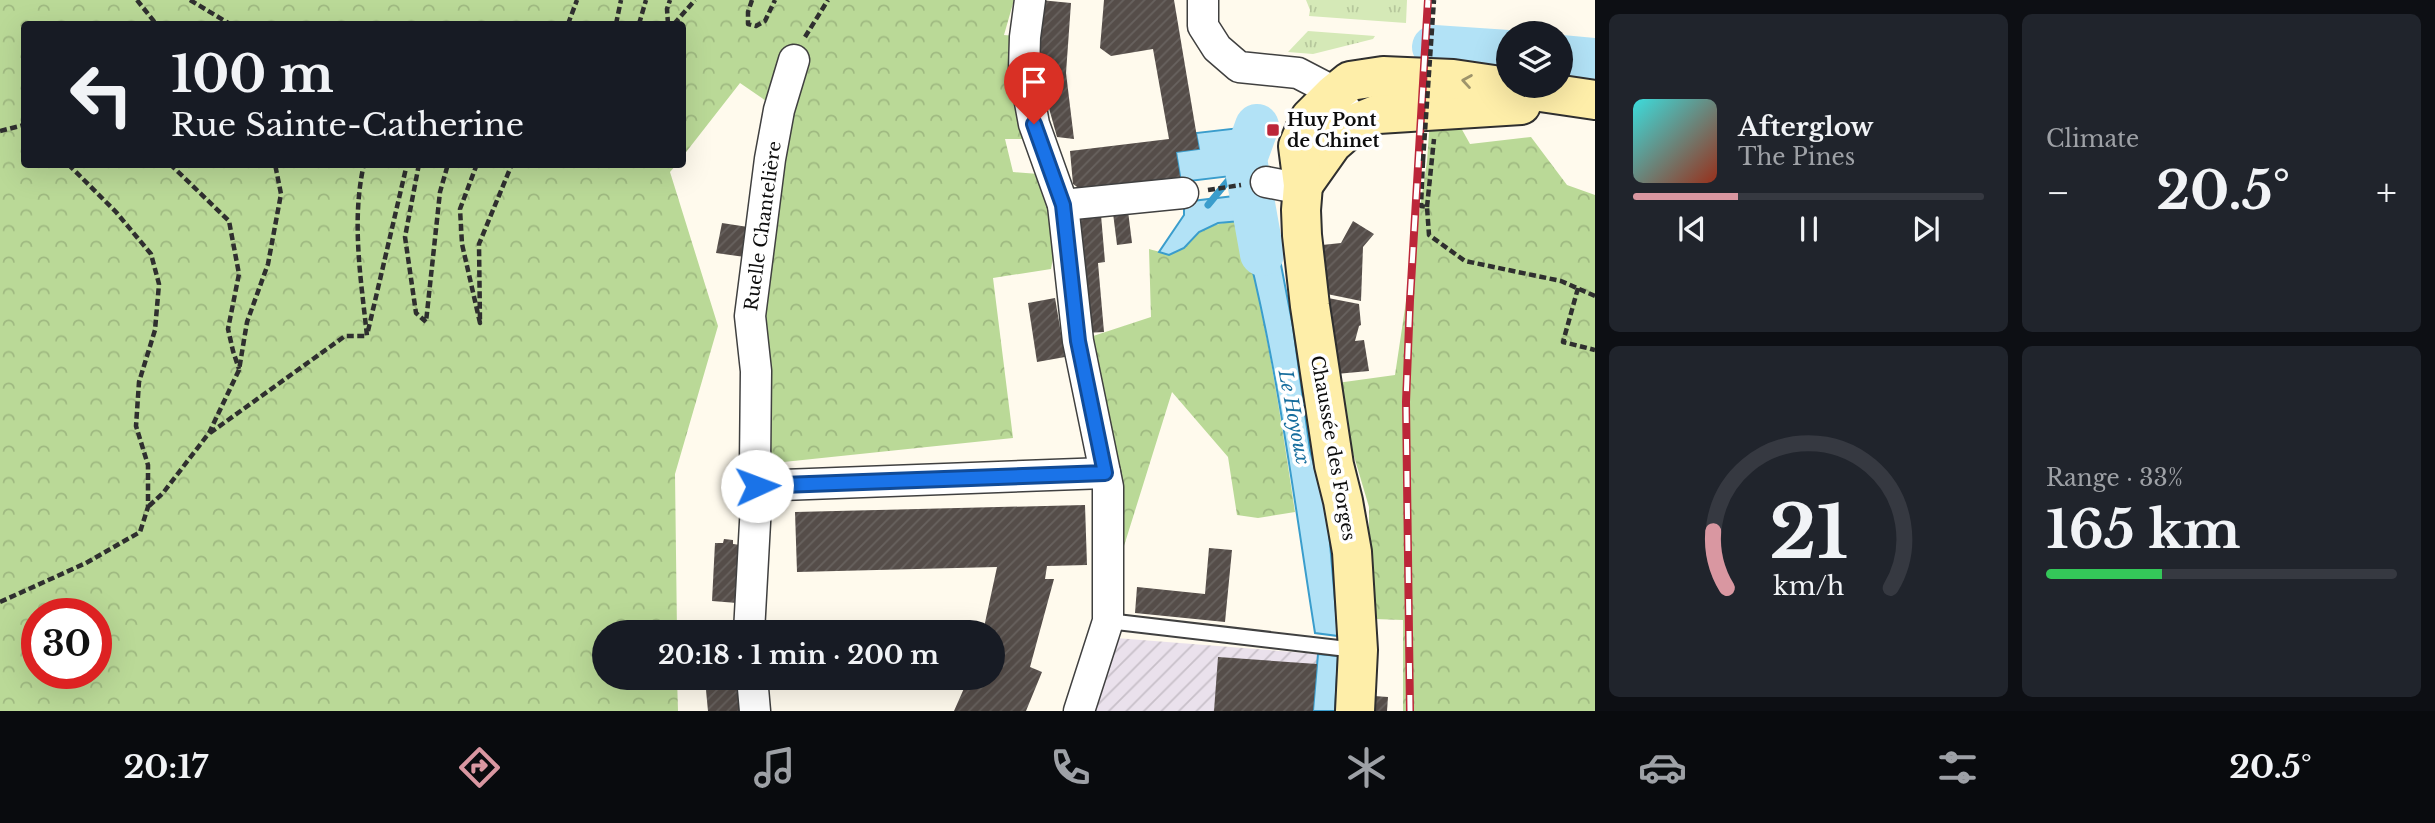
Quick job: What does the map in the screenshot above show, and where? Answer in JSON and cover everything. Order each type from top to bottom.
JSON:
[{"type":"main road","points":[[1290,185],[1332,144],[1345,108],[1350,81],[1383,76],[1453,79],[1589,100]]},
{"type":"main road","points":[[1345,108],[1378,114],[1589,100]]},
{"type":"main road","name":"Chaussée des Forges","points":[[1290,185],[1301,223],[1328,428],[1352,552],[1348,649],[1355,711]]},
{"type":"street","points":[[1030,0],[1024,70],[1034,124],[1063,205],[1078,341],[1108,487],[1108,621],[1079,711]]},
{"type":"street","points":[[1203,0],[1203,26],[1217,48],[1239,67],[1298,73],[1322,86],[1345,108]]},
{"type":"street","name":"Ruelle Chantelière","points":[[750,620],[757,486],[756,371],[750,316],[770,159],[779,110],[794,60]]},
{"type":"street","points":[[1063,205],[1182,193]]},
{"type":"street","points":[[757,486],[1105,473]]},
{"type":"street","points":[[753,690],[755,711]]},
{"type":"lane","points":[[1108,621],[1348,649]]},
{"type":"path","points":[[137,0],[154,21]]},
{"type":"path","points":[[190,0],[225,21]]},
{"type":"path","points":[[569,21],[577,0]]},
{"type":"path","points":[[617,21],[621,0]]},
{"type":"path","points":[[640,21],[646,0]]},
{"type":"path","points":[[668,21],[670,0]]},
{"type":"path","points":[[677,21],[695,0]]},
{"type":"path","points":[[752,0],[748,24],[756,26],[765,21],[775,0]]},
{"type":"path","points":[[794,60],[799,46],[828,0]]},
{"type":"path","points":[[1427,207],[1421,206],[1434,0]]},
{"type":"path","points":[[1437,112],[1427,207],[1429,235],[1465,261],[1561,281],[1595,296]]},
{"type":"path","points":[[0,131],[21,126]]},
{"type":"path","points":[[0,602],[86,563],[140,532],[148,507],[148,465],[136,426],[139,382],[155,330],[159,284],[151,254],[116,212],[72,168]]},
{"type":"path","points":[[174,168],[229,220],[239,274],[228,329],[239,370]]},
{"type":"path","points":[[148,507],[163,493],[209,433],[239,370],[247,323],[268,264],[281,194],[276,168]]},
{"type":"path","points":[[363,168],[357,194],[358,245],[367,336]]},
{"type":"path","points":[[367,336],[406,168]]},
{"type":"path","points":[[418,168],[405,237],[416,313],[426,323],[440,192],[447,168]]},
{"type":"path","points":[[475,168],[460,209],[462,244],[480,323],[479,244],[510,168]]},
{"type":"path","points":[[1182,193],[1290,185]]},
{"type":"path","points":[[1578,288],[1563,342],[1595,350]]},
{"type":"path","points":[[209,433],[345,336],[367,336]]},
{"type":"shaded area","points":[[1116,638],[1318,654],[1313,711],[1090,711]]},
{"type":"green space","points":[[0,0],[1014,0],[1004,35],[1025,37],[1039,139],[1005,139],[1013,172],[1052,175],[1063,205],[1051,269],[993,278],[1013,438],[755,465],[756,371],[779,110],[740,83],[686,152],[686,21],[21,21],[21,168],[673,168],[670,172],[718,326],[675,474],[677,620],[592,620],[592,690],[677,690],[678,711],[0,711]]},
{"type":"green space","points":[[1306,0],[1407,0],[1406,23],[1309,16]]},
{"type":"green space","points":[[1308,31],[1375,36],[1373,39],[1313,54],[1288,52]]},
{"type":"green space","points":[[1455,117],[1470,144],[1531,137],[1567,185],[1595,195],[1595,711],[1403,711],[1403,620],[1375,619],[1369,552],[1369,507],[1348,436],[1337,383],[1395,375],[1427,161],[1430,118]]},
{"type":"green space","points":[[1240,221],[1265,329],[1295,512],[1258,518],[1237,515],[1228,457],[1172,392],[1124,546],[1108,546],[1078,341],[1151,317],[1149,249],[1176,252],[1207,229]]},
{"type":"water","points":[[1257,126],[1265,172],[1181,182],[1176,152],[1199,149],[1196,133]]},
{"type":"water","points":[[1267,192],[1293,327],[1310,450],[1328,520],[1338,636],[1315,633],[1274,374],[1240,221],[1218,223],[1199,232],[1184,248],[1169,255],[1159,252],[1184,215],[1184,202]]},
{"type":"water","points":[[1318,654],[1338,656],[1335,711],[1313,711]]},
{"type":"building","points":[[1040,0],[1071,3],[1066,73],[1074,139],[1057,137],[1040,76],[1035,36]]},
{"type":"building","points":[[1104,0],[1174,0],[1199,149],[1176,152],[1181,182],[1084,192],[1073,184],[1070,151],[1169,139],[1153,49],[1111,56],[1100,48]]},
{"type":"building","points":[[1128,211],[1132,243],[1117,245],[1113,213]]},
{"type":"building","points":[[1101,215],[1105,262],[1098,263],[1104,332],[1085,333],[1076,217]]},
{"type":"building","points":[[1353,221],[1374,234],[1363,247],[1361,301],[1327,294],[1322,245],[1341,243]]},
{"type":"building","points":[[722,223],[748,227],[747,236],[743,240],[754,243],[752,258],[716,253]]},
{"type":"building","points":[[1055,298],[1065,357],[1037,362],[1028,303]]},
{"type":"building","points":[[1328,298],[1359,304],[1361,325],[1355,341],[1364,340],[1369,371],[1336,374],[1333,325]]},
{"type":"building","points":[[1085,505],[1087,565],[1047,566],[1045,579],[1054,579],[1030,667],[1042,672],[1026,711],[954,711],[963,690],[1005,690],[1005,620],[986,620],[997,567],[797,572],[795,512]]},
{"type":"building","points":[[724,539],[741,545],[737,603],[712,601],[715,543],[723,543]]},
{"type":"building","points":[[1209,548],[1232,550],[1225,622],[1135,613],[1137,587],[1205,594]]},
{"type":"building","points":[[1218,657],[1317,664],[1313,711],[1214,711]]},
{"type":"building","points":[[706,690],[740,690],[741,711],[708,711]]},
{"type":"building","points":[[1374,696],[1388,697],[1387,711],[1373,711]]},
{"type":"waterway","name":"Le Hoyoux","points":[[1434,47],[1496,51]]},
{"type":"waterway","name":"Le Hoyoux","points":[[1573,58],[1595,60]]},
{"type":"waterway","name":"Le Hoyoux","points":[[1257,126],[1245,159],[1262,254]]},
{"type":"waterway","points":[[1208,205],[1236,171]]},
{"type":"railway","points":[[1410,711],[1406,402],[1428,0]]},
{"type":"place","name":"Huy Pont de Chinet","points":[[1273,130]]},
{"type":"route","points":[[757,486],[1105,473],[1078,341],[1063,205],[1034,124]]}]
